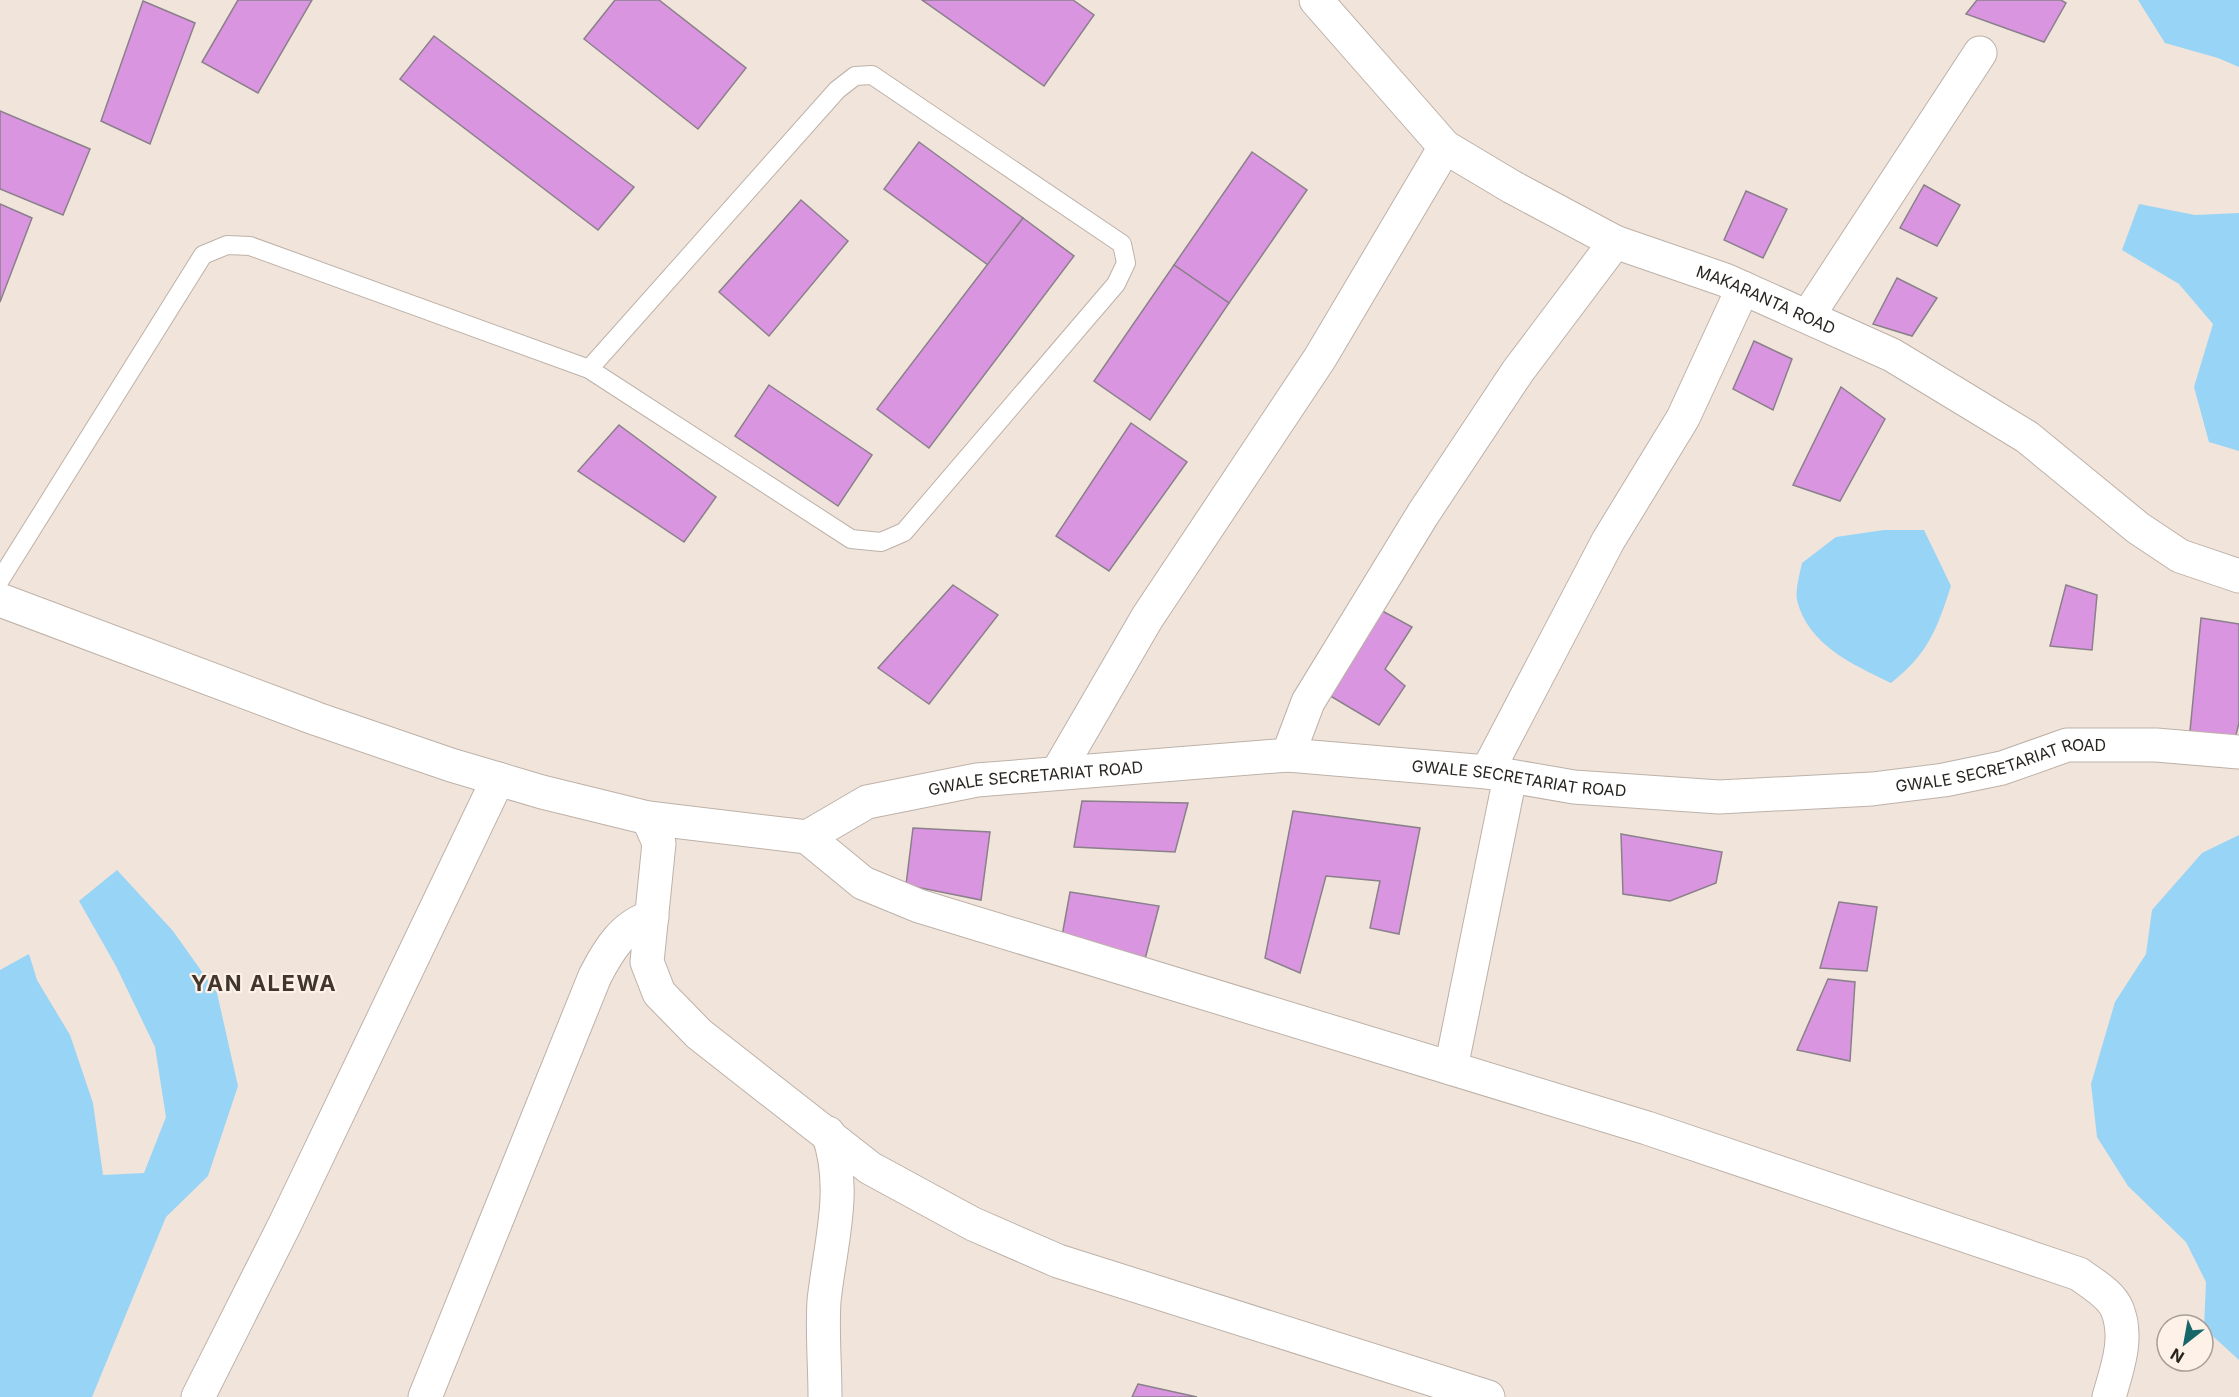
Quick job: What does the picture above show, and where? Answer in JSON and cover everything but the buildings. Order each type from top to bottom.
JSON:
[{"type":"street","name":"MAKARANTA ROAD","points":[[1316,0],[1445,147],[1512,188],[1615,242],[1743,288],[1892,355],[2027,437],[2138,528],[2180,556],[2239,576]]},
{"type":"street","points":[[1809,316],[1980,53]]},
{"type":"street","points":[[1057,773],[1147,618],[1320,358],[1445,147]]},
{"type":"street","points":[[1288,755],[1308,702],[1423,514],[1518,372],[1615,242]]},
{"type":"street","points":[[1451,1068],[1499,775],[1608,542],[1683,417],[1743,288]]},
{"type":"street","points":[[0,600],[317,719],[498,779],[648,818],[807,837],[863,884],[920,906],[1647,1128],[2079,1274],[2109,1298],[2117,1308],[2122,1330],[2122,1352],[2109,1397]]},
{"type":"street","name":"GWALE SECRETARIAT ROAD","points":[[807,837],[867,802],[977,780],[1288,755],[1499,775],[1574,787],[1719,797],[1785,796],[1944,780],[2002,768],[2067,745],[2156,745],[2239,752]]},
{"type":"street","points":[[198,1397],[285,1224],[498,779]]},
{"type":"street","points":[[648,818],[659,843],[647,962],[659,993],[668,1005],[699,1034],[870,1168],[914,1194],[973,1224],[1058,1261],[1488,1397]]},
{"type":"street","points":[[425,1397],[595,976],[609,950],[621,935],[640,920],[652,917]]},
{"type":"street","points":[[825,1397],[824,1302],[838,1208],[836,1160],[828,1134]]},
{"type":"lane","points":[[0,580],[203,255],[227,245],[250,246],[589,369],[851,539],[881,542],[904,532],[1116,284],[1126,263],[1122,244],[872,75],[855,76],[837,90],[589,369]]},
{"type":"water","points":[[2138,0],[2239,0],[2239,67],[2218,58],[2165,43]]},
{"type":"water","points":[[2139,204],[2195,215],[2239,213],[2239,451],[2209,442],[2194,387],[2213,324],[2179,284],[2122,250]]},
{"type":"water","points":[[1884,530],[1924,530],[1951,586],[1930,640],[1914,662],[1891,683],[1847,660],[1821,641],[1803,616],[1797,600],[1802,563],[1836,537]]},
{"type":"water","points":[[2239,835],[2239,1360],[2215,1338],[2215,1313],[2205,1313],[2206,1282],[2186,1242],[2128,1186],[2097,1137],[2091,1084],[2115,1002],[2146,954],[2152,910],[2202,853]]},
{"type":"water","points":[[117,870],[173,931],[217,993],[238,1086],[208,1176],[166,1217],[92,1397],[0,1397],[0,970],[29,954],[37,980],[70,1035],[93,1103],[103,1175],[144,1173],[166,1117],[155,1047],[116,966],[79,901]]},
{"type":"district","name":"YAN ALEWA","points":[[264,983]]}]
